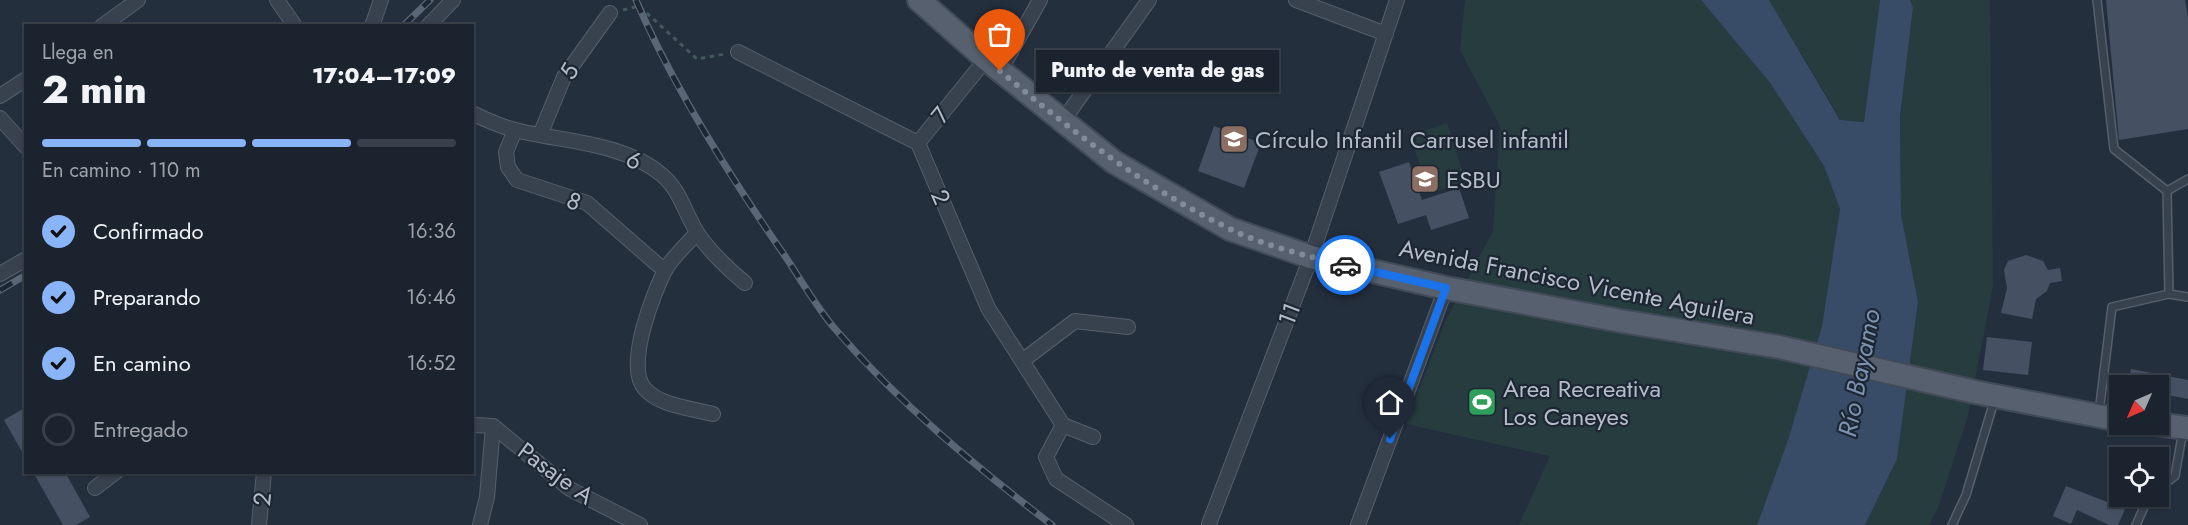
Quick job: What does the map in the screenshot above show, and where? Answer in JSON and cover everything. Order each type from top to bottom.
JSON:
[{"type":"main road","name":"Avenida Francisco Vicente Aguilera","points":[[919,0],[993,65],[1114,162],[1230,229],[1311,257],[1446,288],[1621,321],[1779,347],[2109,419]]},
{"type":"main road","points":[[2169,426],[2186,428]]},
{"type":"street","points":[[105,24],[138,0]]},
{"type":"street","points":[[277,0],[294,24]]},
{"type":"street","points":[[373,24],[381,0]]},
{"type":"street","points":[[430,24],[453,0]]},
{"type":"street","name":"7","points":[[918,143],[993,65],[1040,0]]},
{"type":"street","points":[[1062,122],[1149,0]]},
{"type":"street","points":[[1296,0],[1386,34]]},
{"type":"street","name":"11","points":[[1209,524],[1311,257],[1397,0]]},
{"type":"street","name":"5","points":[[540,135],[564,77],[610,13]]},
{"type":"street","points":[[738,52],[918,143]]},
{"type":"street","points":[[0,96],[24,80]]},
{"type":"street","name":"6","points":[[474,114],[515,129],[638,159],[664,176],[681,199],[697,233],[722,265],[745,283]]},
{"type":"street","points":[[0,118],[24,145]]},
{"type":"street","name":"8","points":[[515,129],[506,152],[508,167],[517,180],[587,204],[665,271]]},
{"type":"street","name":"2","points":[[918,143],[988,308],[1063,425]]},
{"type":"street","points":[[697,233],[665,271],[652,295],[641,339],[639,370],[643,388],[658,400],[712,414]]},
{"type":"street","points":[[0,274],[24,260]]},
{"type":"street","points":[[1358,525],[1446,288]]},
{"type":"street","points":[[1022,362],[1075,321],[1128,327]]},
{"type":"street","name":"Pasaje A","points":[[474,425],[493,426],[570,489],[640,525]]},
{"type":"street","points":[[1093,437],[1063,425],[1046,457],[1056,479],[1126,525]]},
{"type":"street","points":[[480,525],[487,497],[493,426]]},
{"type":"street","points":[[95,488],[113,474]]},
{"type":"street","name":"2","points":[[259,525],[264,474]]},
{"type":"lane","points":[[2097,0],[2114,149],[2167,191]]},
{"type":"lane","points":[[2167,191],[2188,179]]},
{"type":"lane","points":[[2167,191],[2169,294]]},
{"type":"lane","points":[[2110,375],[2112,307],[2169,294],[2188,297]]},
{"type":"lane","points":[[1952,525],[1966,495],[1986,394]]},
{"type":"lane","points":[[2169,481],[2175,476],[2186,428]]},
{"type":"lane","points":[[2136,525],[2145,507]]},
{"type":"path","points":[[610,13],[639,6],[697,58],[738,52]]},
{"type":"green space","points":[[1465,0],[1701,0],[1771,84],[1824,166],[1840,209],[1822,326],[1788,440],[1757,525],[1519,525],[1550,456],[1406,424],[1445,322],[1493,231],[1500,126],[1460,50]]},
{"type":"green space","points":[[1769,0],[1880,0],[1864,122],[1841,120]]},
{"type":"green space","points":[[1910,0],[1990,0],[1993,286],[1968,416],[1938,508],[1929,525],[1865,525],[1897,459],[1918,302],[1901,214],[1900,116],[1913,8]]},
{"type":"green space","points":[[1447,123],[1466,182],[1429,193],[1410,135]]},
{"type":"water","name":"Río Bayamo","points":[[1701,0],[1769,0],[1840,120],[1864,122],[1880,0],[1910,0],[1913,8],[1900,116],[1901,214],[1918,302],[1897,459],[1865,525],[1757,525],[1788,440],[1822,326],[1840,209],[1824,166],[1771,84]]},
{"type":"building","points":[[2106,0],[2185,0],[2188,17],[2188,129],[2119,140]]},
{"type":"building","points":[[1214,126],[1261,143],[1244,188],[1198,171]]},
{"type":"building","points":[[1409,162],[1422,200],[1459,188],[1469,218],[1431,230],[1426,215],[1398,224],[1379,172]]},
{"type":"building","points":[[2026,255],[2043,261],[2048,270],[2060,268],[2062,281],[2050,283],[2047,291],[2036,299],[2032,319],[2001,313],[2007,288],[2004,270],[2008,261]]},
{"type":"building","points":[[1987,337],[2032,342],[2028,375],[1983,370]]},
{"type":"building","points":[[2131,369],[2162,375],[2130,375]]},
{"type":"building","points":[[2169,376],[2188,380],[2188,399],[2169,395]]},
{"type":"building","points":[[24,408],[24,455],[4,420]]},
{"type":"building","points":[[34,474],[66,474],[90,517],[76,525],[63,525]]},
{"type":"building","points":[[2066,486],[2109,503],[2109,507],[2125,509],[2118,525],[2109,525],[2077,510],[2071,524],[2053,516]]},
{"type":"railway","points":[[405,24],[430,0]]},
{"type":"railway","points":[[636,0],[667,66],[704,131],[829,321],[860,357],[912,409],[967,457],[1052,525]]},
{"type":"railway","points":[[0,290],[24,276]]},
{"type":"way so far","points":[[1000,71],[1114,162],[1167,194],[1230,229],[1311,257],[1345,265]]},
{"type":"place","name":"Punto de venta de gas","points":[[1000,71]]},
{"type":"place","name":"Círculo Infantil Carrusel infantil","points":[[1234,139]]},
{"type":"place","name":"ESBU","points":[[1425,179]]},
{"type":"place","name":"Area Recreativa Los Caneyes","points":[[1482,402]]},
{"type":"route","points":[[1345,265],[1446,288],[1390,439]]}]
